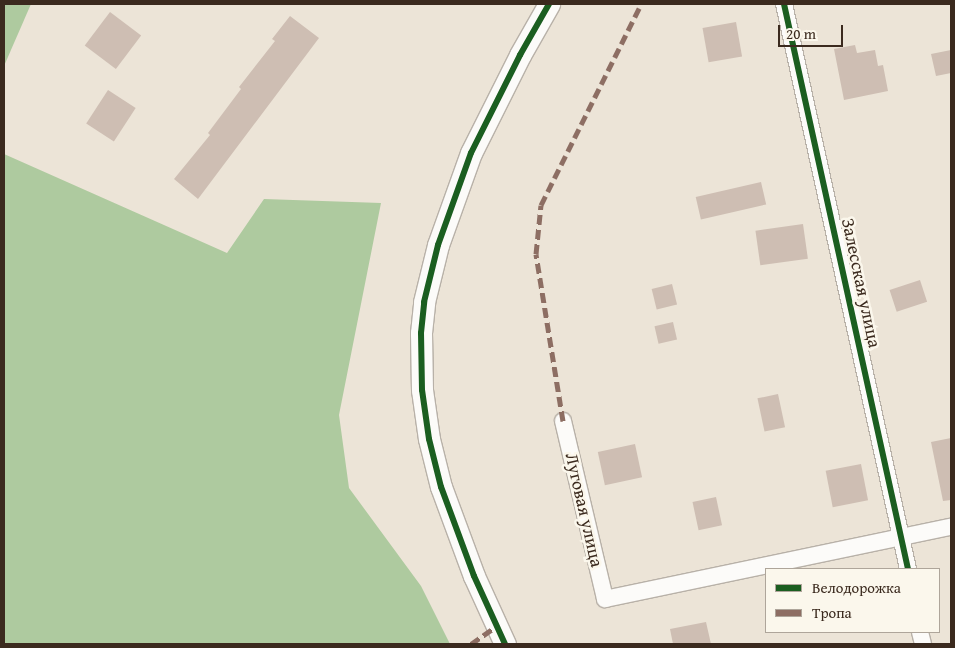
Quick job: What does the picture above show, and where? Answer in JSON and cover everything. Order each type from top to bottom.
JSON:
[{"type":"street","points":[[505,644],[474,576],[441,487],[430,439],[422,390],[421,333],[424,302],[438,245],[471,153],[520,55],[549,4]]},
{"type":"street","name":"Залесская улица","points":[[784,4],[908,568]]},
{"type":"street","name":"Луговая улица","points":[[563,421],[605,599],[901,537]]},
{"type":"street","points":[[901,537],[951,527]]},
{"type":"green space","points":[[4,4],[31,4],[4,66]]},
{"type":"green space","points":[[4,154],[227,253],[264,199],[381,203],[339,415],[349,488],[421,586],[450,644],[4,644]]},
{"type":"building","points":[[110,12],[141,35],[116,69],[85,46]]},
{"type":"building","points":[[290,16],[319,38],[198,199],[174,179],[210,135],[208,133],[241,89],[239,87],[275,41],[272,39]]},
{"type":"building","points":[[736,22],[742,56],[709,62],[703,28]]},
{"type":"building","points":[[855,45],[857,53],[875,50],[878,66],[883,65],[888,91],[844,100],[834,49]]},
{"type":"building","points":[[951,50],[951,73],[936,76],[931,54]]},
{"type":"building","points":[[108,90],[136,108],[114,142],[86,124]]},
{"type":"building","points":[[761,182],[766,204],[701,219],[696,197]]},
{"type":"building","points":[[803,224],[808,259],[760,265],[755,231]]},
{"type":"building","points":[[920,280],[927,302],[897,312],[890,290]]},
{"type":"building","points":[[672,284],[677,304],[657,309],[652,289]]},
{"type":"building","points":[[673,322],[677,340],[659,344],[654,326]]},
{"type":"building","points":[[778,394],[785,427],[765,432],[757,398]]},
{"type":"building","points":[[951,438],[951,500],[943,501],[931,442]]},
{"type":"building","points":[[635,444],[642,477],[605,485],[598,452]]},
{"type":"building","points":[[861,464],[868,500],[833,507],[826,471]]},
{"type":"building","points":[[716,497],[722,525],[699,530],[693,502]]},
{"type":"building","points":[[706,622],[711,644],[673,644],[670,629]]},
{"type":"marked path","points":[[563,421],[536,254],[541,205],[641,4]]},
{"type":"marked path","points":[[471,644],[497,626]]},
{"type":"cycle path","points":[[505,644],[474,576],[441,487],[429,439],[422,390],[421,333],[424,302],[438,245],[471,153],[520,55],[549,4]]},
{"type":"cycle path","points":[[784,4],[908,568]]}]
